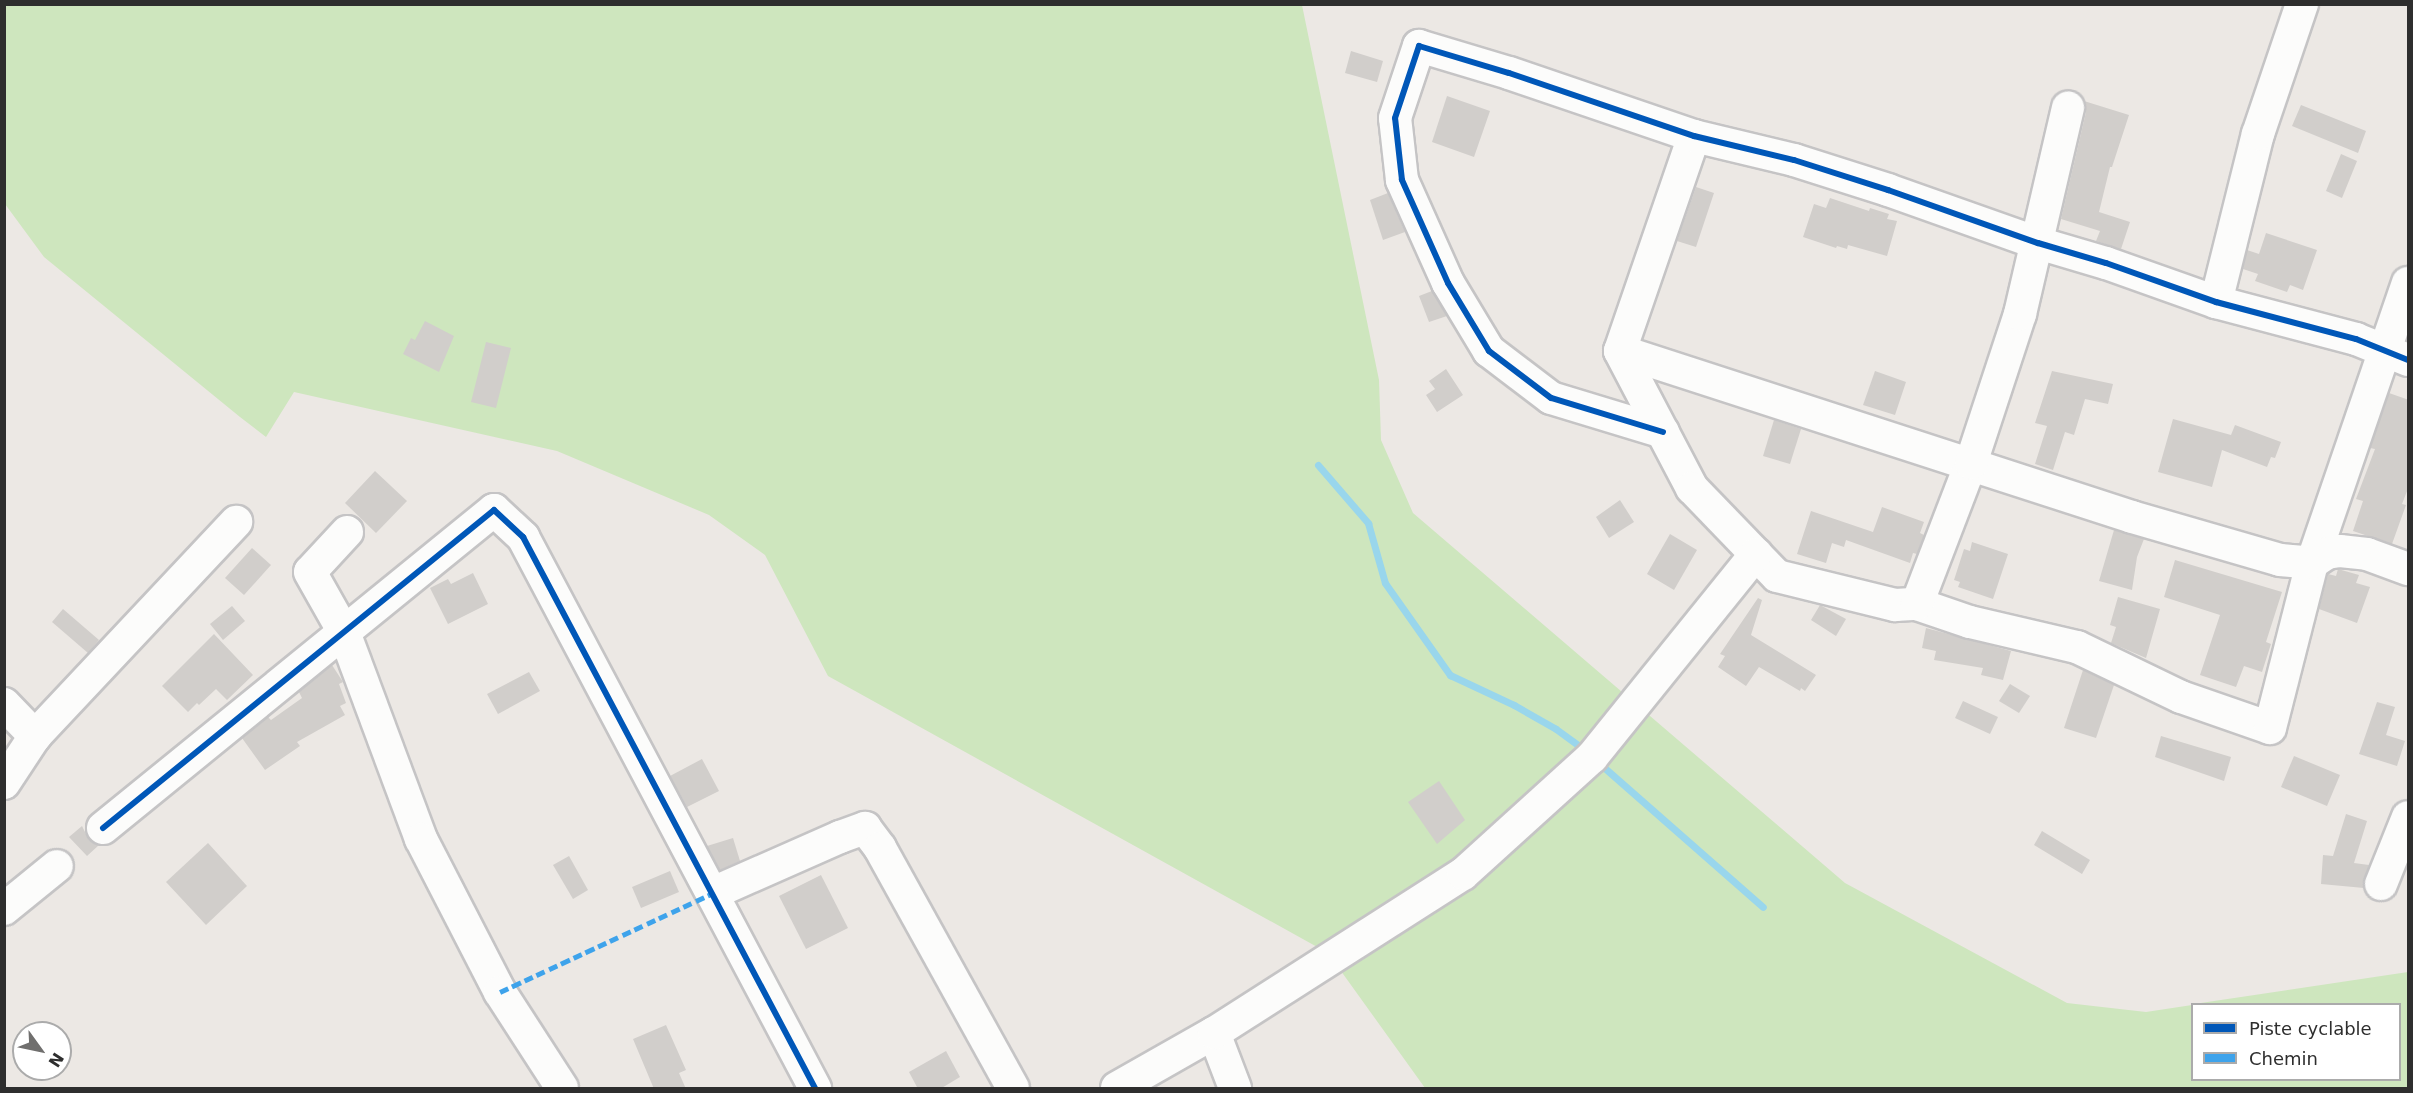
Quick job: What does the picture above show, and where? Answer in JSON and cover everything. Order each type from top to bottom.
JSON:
[{"type":"street","points":[[2216,302],[2258,134],[2302,4]]},
{"type":"street","points":[[1663,432],[1551,399],[1488,351],[1448,283],[1402,180],[1395,118],[1419,46],[1509,73],[1694,136],[1794,160],[1940,207],[2038,243],[2106,263],[2216,302],[2356,339],[2396,355]]},
{"type":"street","points":[[1917,604],[1971,462],[2020,314],[2068,108]]},
{"type":"street","points":[[1694,136],[1620,351],[1692,488],[1756,555],[1777,576],[1895,605],[1917,604],[2005,631],[2077,648],[2181,697],[2270,728],[2312,563],[2396,355],[2409,283]]},
{"type":"street","points":[[1620,351],[1971,462],[2132,517],[2280,560],[2312,563],[2327,553],[2340,550],[2367,554],[2409,569]]},
{"type":"street","points":[[103,828],[494,510],[523,537],[815,1089]]},
{"type":"street","points":[[4,783],[35,736],[236,522]]},
{"type":"street","points":[[347,532],[310,572],[344,632],[421,840],[500,992],[562,1089]]},
{"type":"street","points":[[1117,1089],[1214,1033],[1463,874],[1592,757],[1756,555]]},
{"type":"street","points":[[4,704],[35,736]]},
{"type":"street","points":[[2381,885],[2409,817]]},
{"type":"street","points":[[713,893],[865,828],[880,848],[1013,1089]]},
{"type":"street","points":[[4,909],[57,866]]},
{"type":"street","points":[[1214,1033],[1235,1089]]},
{"type":"green space","points":[[4,5],[1302,5],[1379,380],[1381,440],[1413,513],[1845,883],[2067,1003],[2146,1012],[2191,1005],[2191,1081],[2401,1081],[2401,1003],[2201,1003],[2408,972],[2408,1088],[1425,1088],[1328,953],[828,676],[765,555],[709,515],[557,451],[294,392],[266,437],[44,257],[5,204]]},
{"type":"building","points":[[1351,51],[1383,61],[1377,82],[1345,73]]},
{"type":"building","points":[[1447,96],[1490,111],[1474,157],[1432,142]]},
{"type":"building","points":[[2084,101],[2129,115],[2112,167],[2110,167],[2099,212],[2130,222],[2121,249],[2096,241],[2100,231],[2061,219],[2086,112]]},
{"type":"building","points":[[2301,105],[2366,131],[2358,153],[2292,126]]},
{"type":"building","points":[[2341,154],[2357,161],[2342,198],[2326,191]]},
{"type":"building","points":[[1696,187],[1714,193],[1696,247],[1677,241]]},
{"type":"building","points":[[1388,193],[1405,232],[1383,240],[1370,200]]},
{"type":"building","points":[[1830,198],[1869,211],[1870,208],[1889,214],[1887,219],[1897,221],[1887,256],[1848,245],[1847,249],[1837,246],[1836,248],[1803,237],[1814,204],[1826,208]]},
{"type":"building","points":[[2266,233],[2317,250],[2303,290],[2290,285],[2287,292],[2255,281],[2258,274],[2243,269],[2247,250],[2259,254]]},
{"type":"building","points":[[1432,291],[1447,316],[1429,322],[1419,296]]},
{"type":"building","points":[[425,321],[454,336],[439,372],[403,354],[411,338],[415,340]]},
{"type":"building","points":[[486,342],[511,348],[496,408],[471,402]]},
{"type":"building","points":[[1446,369],[1463,395],[1437,412],[1426,395],[1435,389],[1429,381]]},
{"type":"building","points":[[1875,371],[1906,382],[1895,415],[1863,405]]},
{"type":"building","points":[[2052,371],[2113,384],[2108,404],[2085,399],[2074,435],[2065,432],[2053,470],[2035,464],[2047,426],[2035,423]]},
{"type":"building","points":[[2389,393],[2409,400],[2409,486],[2402,504],[2406,505],[2392,544],[2353,531],[2363,501],[2356,499],[2375,449],[2370,448]]},
{"type":"building","points":[[2173,419],[2231,435],[2235,425],[2281,442],[2275,458],[2271,457],[2267,467],[2222,450],[2212,487],[2158,472]]},
{"type":"building","points":[[1774,420],[1801,429],[1790,464],[1763,456]]},
{"type":"building","points":[[375,471],[407,501],[376,533],[345,503]]},
{"type":"building","points":[[1620,500],[1634,522],[1609,538],[1596,517]]},
{"type":"building","points":[[1882,507],[1924,522],[1920,533],[1924,535],[1923,538],[1917,554],[1913,553],[1910,563],[1846,540],[1844,547],[1832,543],[1826,563],[1797,554],[1811,511],[1873,532]]},
{"type":"building","points":[[2114,530],[2144,539],[2137,557],[2132,590],[2099,581]]},
{"type":"building","points":[[1670,534],[1697,550],[1674,590],[1647,574]]},
{"type":"building","points":[[1972,542],[2008,554],[1993,599],[1958,587],[1960,582],[1954,580],[1964,549],[1970,551]]},
{"type":"building","points":[[252,548],[271,565],[244,595],[225,578]]},
{"type":"building","points":[[2175,560],[2282,592],[2266,642],[2271,644],[2262,672],[2244,666],[2236,687],[2200,675],[2220,615],[2164,597]]},
{"type":"building","points":[[2338,569],[2359,575],[2356,583],[2370,587],[2357,623],[2319,609],[2328,574],[2336,576]]},
{"type":"building","points":[[473,573],[488,604],[448,624],[430,588],[448,579],[451,584]]},
{"type":"building","points":[[2118,597],[2160,609],[2146,658],[2111,643],[2116,627],[2110,625]]},
{"type":"building","points":[[1758,598],[1762,600],[1751,635],[1816,675],[1805,691],[1801,688],[1800,691],[1759,667],[1746,686],[1718,667],[1725,656],[1720,654]]},
{"type":"building","points":[[1820,605],[1846,619],[1836,636],[1811,620]]},
{"type":"building","points":[[232,606],[245,621],[223,640],[210,624]]},
{"type":"building","points":[[63,609],[99,640],[88,653],[52,622]]},
{"type":"building","points":[[1926,628],[2011,651],[2003,680],[1981,675],[1983,668],[1934,660],[1936,651],[1922,648]]},
{"type":"building","points":[[214,634],[253,675],[227,700],[216,689],[188,712],[162,686]]},
{"type":"building","points":[[332,665],[343,682],[339,684],[346,703],[340,706],[345,715],[297,742],[300,746],[265,770],[242,738],[268,717],[271,720],[302,698],[299,692]]},
{"type":"building","points":[[2083,670],[2114,685],[2096,738],[2064,728]]},
{"type":"building","points":[[529,672],[540,691],[498,714],[487,694]]},
{"type":"building","points":[[2010,684],[2030,696],[2019,713],[1999,701]]},
{"type":"building","points":[[1963,701],[1998,717],[1990,734],[1955,718]]},
{"type":"building","points":[[2377,702],[2395,707],[2386,735],[2405,741],[2397,766],[2359,754]]},
{"type":"building","points":[[2161,736],[2231,757],[2224,781],[2155,757]]},
{"type":"building","points":[[2294,756],[2340,775],[2327,806],[2281,787]]},
{"type":"building","points":[[702,759],[719,791],[687,807],[670,776]]},
{"type":"building","points":[[1439,781],[1465,820],[1437,844],[1408,802]]},
{"type":"building","points":[[2346,814],[2367,821],[2354,863],[2369,865],[2364,888],[2321,884],[2323,855],[2333,856]]},
{"type":"building","points":[[82,826],[89,840],[99,845],[87,856],[69,837]]},
{"type":"building","points":[[2042,831],[2090,860],[2082,874],[2034,845]]},
{"type":"building","points":[[733,838],[740,861],[720,870],[707,846]]},
{"type":"building","points":[[208,843],[247,886],[206,925],[166,882]]},
{"type":"building","points":[[569,856],[588,890],[573,899],[553,865]]},
{"type":"building","points":[[670,871],[679,892],[641,908],[632,887]]},
{"type":"building","points":[[821,875],[848,928],[806,949],[779,896]]},
{"type":"building","points":[[666,1025],[686,1070],[679,1073],[686,1089],[654,1089],[633,1039]]},
{"type":"building","points":[[946,1051],[960,1077],[940,1089],[918,1089],[909,1072]]},
{"type":"waterway","points":[[1318,465],[1368,523],[1385,583],[1450,675],[1514,705],[1556,729],[1582,748]]},
{"type":"waterway","points":[[1599,763],[1763,907]]},
{"type":"marked path","points":[[500,992],[713,893]]},
{"type":"cycle path","points":[[1663,432],[1551,398],[1489,351],[1448,283],[1402,180],[1395,118],[1419,46],[1509,73],[1694,136],[1794,160],[1888,190],[2038,243],[2106,263],[2216,302],[2356,339],[2408,360]]},
{"type":"cycle path","points":[[103,828],[494,510],[523,537],[815,1088]]}]
